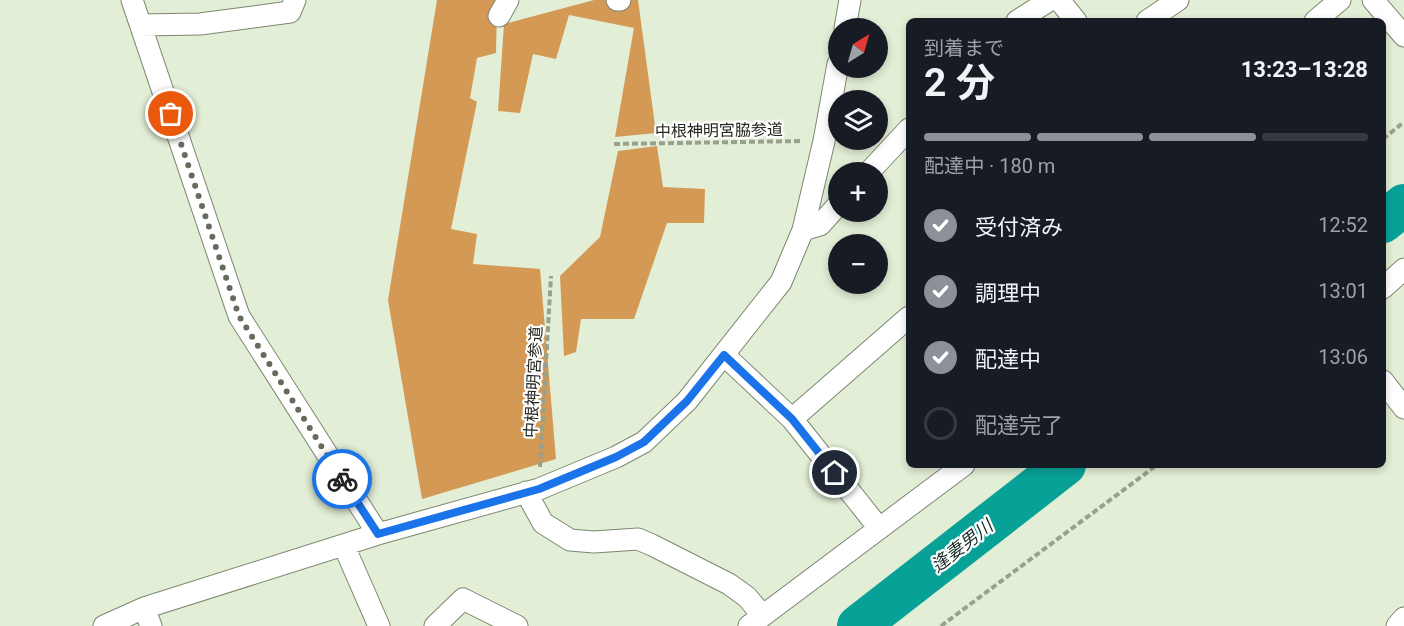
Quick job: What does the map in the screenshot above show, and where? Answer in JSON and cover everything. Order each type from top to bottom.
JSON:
[{"type":"street","points":[[132,0],[239,316],[378,534]]},
{"type":"street","points":[[141,25],[200,24],[290,12],[295,0]]},
{"type":"street","points":[[847,18],[850,0]]},
{"type":"street","points":[[1022,18],[1050,0]]},
{"type":"street","points":[[1059,0],[1074,18]]},
{"type":"street","points":[[1151,18],[1178,0]]},
{"type":"street","points":[[1319,18],[1340,0]]},
{"type":"street","points":[[1373,0],[1404,36]]},
{"type":"street","points":[[104,626],[147,617],[378,534],[532,490],[616,457],[644,442],[687,401],[781,282],[803,230],[824,141],[835,78]]},
{"type":"street","points":[[878,162],[906,132]]},
{"type":"street","points":[[803,230],[820,225],[828,216]]},
{"type":"street","points":[[1386,285],[1404,269]]},
{"type":"street","points":[[792,419],[906,320]]},
{"type":"street","points":[[724,355],[792,419],[879,528]]},
{"type":"street","points":[[1386,385],[1404,408]]},
{"type":"street","points":[[532,490],[543,523],[570,540],[594,542],[638,540],[652,545],[729,584],[747,597],[755,621],[960,468]]},
{"type":"street","points":[[344,546],[379,626]]},
{"type":"street","points":[[435,626],[463,599],[518,626]]},
{"type":"street","points":[[1397,626],[1404,618]]},
{"type":"path","points":[[1386,137],[1404,122]]},
{"type":"path","name":"中根神明宮脇参道","points":[[614,144],[824,141]]},
{"type":"path","name":"中根神明宮参道","points":[[532,490],[551,276]]},
{"type":"path","points":[[945,625],[1153,468]]},
{"type":"shaded area","points":[[437,0],[497,0],[496,53],[477,58],[470,98],[477,102],[451,229],[477,234],[473,264],[540,269],[556,459],[422,499],[388,300]]},
{"type":"shaded area","points":[[594,0],[638,0],[656,133],[615,137],[634,28],[569,15],[556,59],[533,54],[520,113],[498,111],[504,24]]},
{"type":"shaded area","points":[[657,146],[663,187],[705,189],[704,223],[667,223],[634,319],[581,319],[576,352],[564,356],[560,276],[600,237],[618,151]]},
{"type":"waterway","name":"逢妻男川","points":[[1386,220],[1404,205]]},
{"type":"waterway","name":"逢妻男川","points":[[858,626],[1061,468]]},
{"type":"way so far","points":[[171,114],[239,316],[342,479]]},
{"type":"route","points":[[342,479],[378,534],[539,489],[616,457],[644,442],[687,401],[724,355],[792,419],[835,473]]}]
